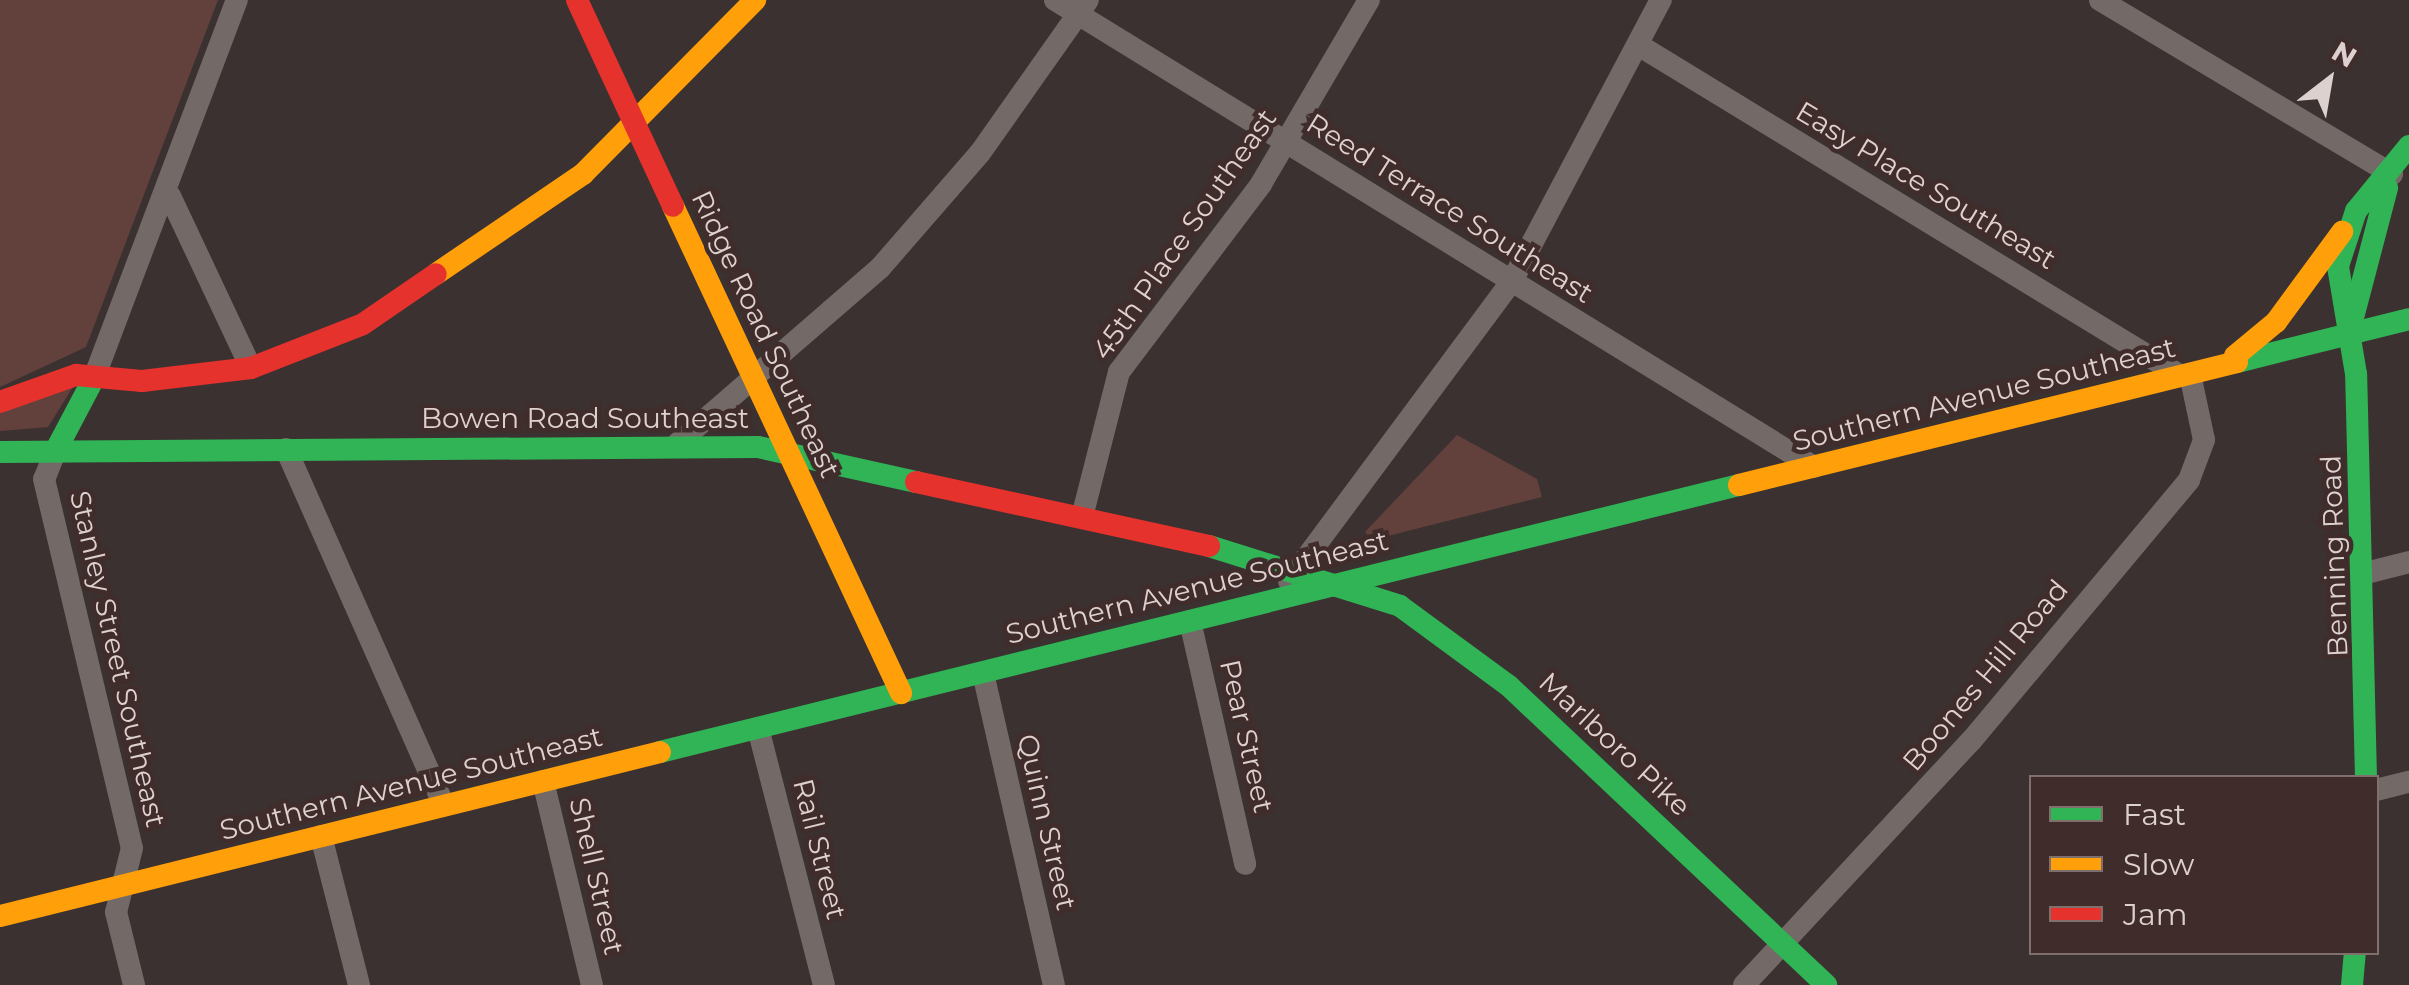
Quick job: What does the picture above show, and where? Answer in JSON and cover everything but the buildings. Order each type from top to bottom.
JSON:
[{"type":"main road","name":"Ridge Road Southeast","points":[[578,0],[901,693]]},
{"type":"main road","points":[[0,402],[76,375],[94,378],[252,368],[316,346],[434,280],[636,126],[755,0]]},
{"type":"main road","points":[[2219,366],[2276,322],[2356,212],[2392,174],[2409,146]]},
{"type":"main road","points":[[2349,333],[2392,174]]},
{"type":"main road","points":[[2349,333],[2338,266],[2356,212]]},
{"type":"main road","name":"Southern Avenue Southeast","points":[[0,916],[1190,621],[1338,580],[2409,319]]},
{"type":"main road","name":"Benning Road","points":[[2349,333],[2366,573],[2366,775]]},
{"type":"main road","points":[[56,450],[94,378]]},
{"type":"main road","name":"Bowen Road Southeast","points":[[0,452],[678,443],[787,452],[1082,517],[1338,580]]},
{"type":"main road","name":"Marlboro Pike","points":[[1338,580],[1400,606],[1509,686],[1826,985]]},
{"type":"main road","points":[[2352,985],[2354,955]]},
{"type":"street","points":[[94,378],[170,196],[237,0]]},
{"type":"street","name":"Reed Terrace Southeast","points":[[1055,0],[1084,7],[1288,143],[1814,467]]},
{"type":"street","name":"45th Place Southeast","points":[[1082,517],[1120,372],[1288,143],[1369,0]]},
{"type":"street","points":[[1278,596],[1512,281],[1661,0]]},
{"type":"street","points":[[2100,0],[2392,174]]},
{"type":"street","points":[[678,443],[754,381],[928,216],[1084,7]]},
{"type":"street","name":"Easy Place Southeast","points":[[1640,46],[2186,375]]},
{"type":"street","points":[[170,196],[252,368]]},
{"type":"street","name":"Boones Hill Road","points":[[1744,985],[1785,945],[2189,480],[2204,440],[2186,375]]},
{"type":"street","points":[[286,449],[444,806]]},
{"type":"street","name":"Stanley Street Southeast","points":[[56,450],[44,479],[132,848],[116,912],[134,985]]},
{"type":"street","points":[[2366,573],[2409,562]]},
{"type":"street","name":"Pear Street","points":[[1190,621],[1245,864]]},
{"type":"street","name":"Quinn Street","points":[[982,672],[1054,985]]},
{"type":"street","name":"Rail Street","points":[[758,728],[824,985]]},
{"type":"street","name":"Shell Street","points":[[543,782],[592,985]]},
{"type":"street","points":[[2379,789],[2409,782]]},
{"type":"street","points":[[321,836],[358,985]]},
{"type":"shaded area","points":[[0,0],[218,0],[86,347],[0,387]]},
{"type":"shaded area","points":[[73,387],[48,427],[0,431],[0,412]]},
{"type":"shaded area","points":[[1457,435],[1537,479],[1542,497],[1372,540],[1365,532]]},
{"type":"traffic: fast","points":[[2366,775],[2356,374],[2338,266],[2356,211],[2409,146]]},
{"type":"traffic: fast","points":[[2349,333],[2387,188]]},
{"type":"traffic: fast","points":[[2237,362],[2409,319]]},
{"type":"traffic: fast","points":[[56,450],[94,378]]},
{"type":"traffic: fast","points":[[0,452],[758,447],[916,482]]},
{"type":"traffic: fast","points":[[660,752],[1739,485]]},
{"type":"traffic: fast","points":[[1209,546],[1400,606],[1509,686],[1826,985]]},
{"type":"traffic: fast","points":[[2352,985],[2355,955]]},
{"type":"traffic: slow","points":[[436,274],[583,174],[755,0]]},
{"type":"traffic: slow","points":[[673,206],[901,693]]},
{"type":"traffic: slow","points":[[2235,356],[2276,322],[2342,232]]},
{"type":"traffic: slow","points":[[1739,485],[2237,362]]},
{"type":"traffic: slow","points":[[0,916],[660,752]]},
{"type":"traffic: jam","points":[[577,0],[673,206]]},
{"type":"traffic: jam","points":[[0,402],[76,375],[142,381],[251,368],[363,324],[436,274]]},
{"type":"traffic: jam","points":[[916,482],[1209,546]]}]
